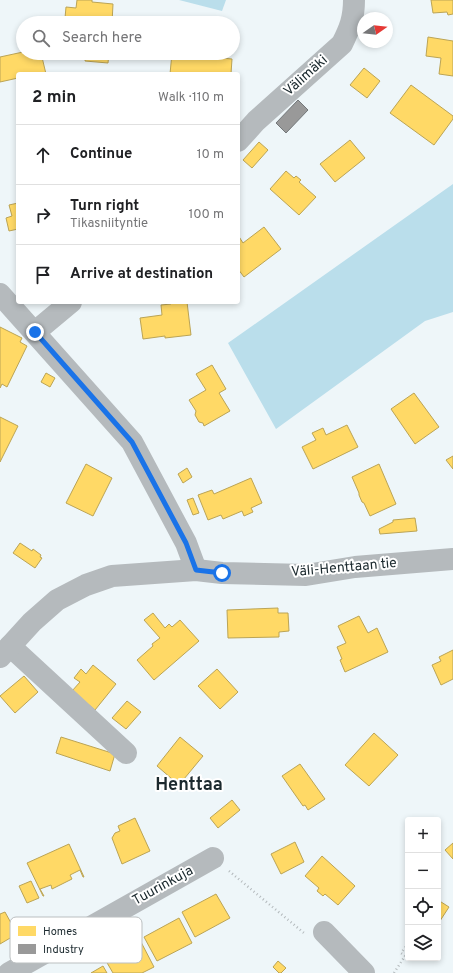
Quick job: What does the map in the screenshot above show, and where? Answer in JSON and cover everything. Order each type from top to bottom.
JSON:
[{"type":"street","name":"Välimäki","points":[[240,139],[256,121],[342,44],[350,29],[354,13],[354,0]]},
{"type":"street","points":[[0,294],[132,442],[186,543],[196,570]]},
{"type":"street","points":[[35,332],[69,304]]},
{"type":"street","name":"Väli-Henttaan tie","points":[[5,652],[32,622],[57,600],[86,585],[112,576],[196,570],[222,573],[306,574],[355,567],[453,559]]},
{"type":"street","points":[[5,652],[126,753]]},
{"type":"street","name":"Tuurinkuja","points":[[108,917],[213,858]]},
{"type":"street","points":[[324,932],[364,973]]},
{"type":"street","name":"Tuurinkuja","points":[[9,973],[27,963]]},
{"type":"path","points":[[213,858],[309,937],[324,932]]},
{"type":"path","points":[[394,973],[405,956]]},
{"type":"shaded area","points":[[179,0],[226,0],[222,11]]},
{"type":"shaded area","points":[[453,184],[453,312],[425,321],[276,429],[228,343]]},
{"type":"building: Homes","points":[[77,0],[92,0],[92,2],[113,4],[112,16],[65,16],[66,7],[76,8]]},
{"type":"building: Homes","points":[[431,0],[453,0],[453,14],[448,15],[447,12],[433,13]]},
{"type":"building: Homes","points":[[428,37],[453,41],[453,76],[439,74],[441,58],[426,56]]},
{"type":"building: Homes","points":[[16,54],[16,60],[43,60],[46,72],[16,72],[16,78],[0,82],[0,57]]},
{"type":"building: Homes","points":[[85,60],[108,60],[108,63]]},
{"type":"building: Homes","points":[[171,60],[232,60],[231,72],[170,72]]},
{"type":"building: Homes","points":[[364,68],[380,81],[367,98],[350,85]]},
{"type":"building: Homes","points":[[411,85],[453,116],[453,119],[434,145],[390,113]]},
{"type":"building: Homes","points":[[350,140],[365,158],[335,182],[320,164]]},
{"type":"building: Homes","points":[[259,142],[268,150],[252,168],[243,160]]},
{"type":"building: Homes","points":[[286,171],[294,178],[296,176],[301,180],[299,182],[316,197],[299,215],[270,189]]},
{"type":"building: Homes","points":[[16,203],[16,229],[9,231],[6,218],[12,216],[9,205]]},
{"type":"building: Homes","points":[[264,227],[281,249],[244,277],[240,272],[240,238],[243,243]]},
{"type":"building: Homes","points":[[187,304],[191,335],[143,339],[140,318],[162,315],[161,305]]},
{"type":"building: Homes","points":[[0,327],[22,338],[20,342],[27,346],[7,387],[2,384],[0,388]]},
{"type":"building: Homes","points":[[212,365],[226,389],[219,393],[230,411],[204,426],[203,423],[199,422],[195,415],[196,411],[189,400],[206,390],[196,374]]},
{"type":"building: Homes","points":[[46,373],[55,378],[50,387],[41,382]]},
{"type":"building: Homes","points":[[414,393],[439,427],[415,444],[391,409]]},
{"type":"building: Homes","points":[[0,417],[18,426],[0,462]]},
{"type":"building: Homes","points":[[347,425],[358,447],[313,469],[302,447],[316,440],[312,433],[323,428],[326,435]]},
{"type":"building: Homes","points":[[453,456],[453,469],[446,460]]},
{"type":"building: Homes","points":[[86,464],[112,478],[93,516],[66,503]]},
{"type":"building: Homes","points":[[379,464],[396,504],[370,516],[364,503],[362,502],[352,477]]},
{"type":"building: Homes","points":[[187,468],[192,477],[183,483],[178,474]]},
{"type":"building: Homes","points":[[251,478],[262,503],[251,508],[253,512],[244,516],[242,511],[223,519],[221,515],[208,520],[198,495],[212,490],[214,494]]},
{"type":"building: Homes","points":[[193,498],[199,513],[193,515],[187,500]]},
{"type":"building: Homes","points":[[415,518],[417,531],[380,534],[379,529],[393,522],[393,520]]},
{"type":"building: Homes","points":[[20,543],[32,551],[33,549],[41,555],[40,557],[42,558],[35,568],[13,553]]},
{"type":"building: Homes","points":[[278,608],[278,613],[288,613],[289,631],[279,632],[279,637],[228,638],[227,610]]},
{"type":"building: Homes","points":[[153,613],[165,628],[169,624],[172,627],[180,620],[199,641],[154,680],[137,660],[160,638],[144,620]]},
{"type":"building: Homes","points":[[359,616],[368,633],[377,628],[388,652],[345,672],[337,647],[346,643],[338,626]]},
{"type":"building: Homes","points":[[453,650],[453,679],[441,685],[432,665],[441,661],[439,657]]},
{"type":"building: Homes","points":[[93,665],[116,684],[95,710],[72,691],[80,682],[74,678],[81,669],[86,674]]},
{"type":"building: Homes","points":[[217,669],[238,692],[220,709],[198,686]]},
{"type":"building: Homes","points":[[24,676],[38,692],[15,713],[0,696]]},
{"type":"building: Homes","points":[[127,701],[141,712],[126,729],[112,718]]},
{"type":"building: Homes","points":[[374,733],[398,755],[369,786],[345,765]]},
{"type":"building: Homes","points":[[61,737],[115,754],[110,771],[56,753]]},
{"type":"building: Homes","points":[[180,737],[203,756],[179,785],[157,766]]},
{"type":"building: Homes","points":[[300,764],[325,799],[308,810],[305,805],[303,806],[282,776]]},
{"type":"building: Homes","points":[[232,800],[240,810],[218,828],[210,818]]},
{"type":"building: Homes","points":[[135,818],[150,851],[122,864],[112,838],[115,833],[120,831],[118,826]]},
{"type":"building: Homes","points":[[295,842],[304,862],[281,874],[271,854]]},
{"type":"building: Homes","points":[[453,843],[453,859],[445,850]]},
{"type":"building: Homes","points":[[69,844],[84,877],[80,870],[70,875],[72,879],[52,889],[51,885],[40,889],[43,896],[27,863]]},
{"type":"building: Homes","points":[[322,856],[355,886],[338,905],[325,894],[323,896],[317,891],[319,888],[305,876]]},
{"type":"building: Homes","points":[[31,881],[39,898],[27,903],[19,886]]},
{"type":"building: Homes","points":[[216,894],[230,918],[195,937],[182,912]]},
{"type":"building: Homes","points":[[441,902],[449,907],[441,919]]},
{"type":"building: Homes","points":[[5,912],[10,921],[10,938],[0,944],[0,914]]},
{"type":"building: Homes","points":[[179,918],[192,943],[157,961],[144,937]]},
{"type":"building: Homes","points":[[142,944],[154,967],[142,973],[113,973],[107,963],[142,963]]},
{"type":"building: Homes","points":[[278,961],[286,968],[281,973],[273,967]]},
{"type":"building: Homes","points":[[103,966],[107,973],[91,973]]},
{"type":"building: Industry","points":[[298,100],[308,110],[286,133],[276,123]]},
{"type":"district","name":"Henttaa","points":[[189,785]]},
{"type":"route","points":[[35,332],[132,442],[186,543],[196,570],[222,573]]}]
